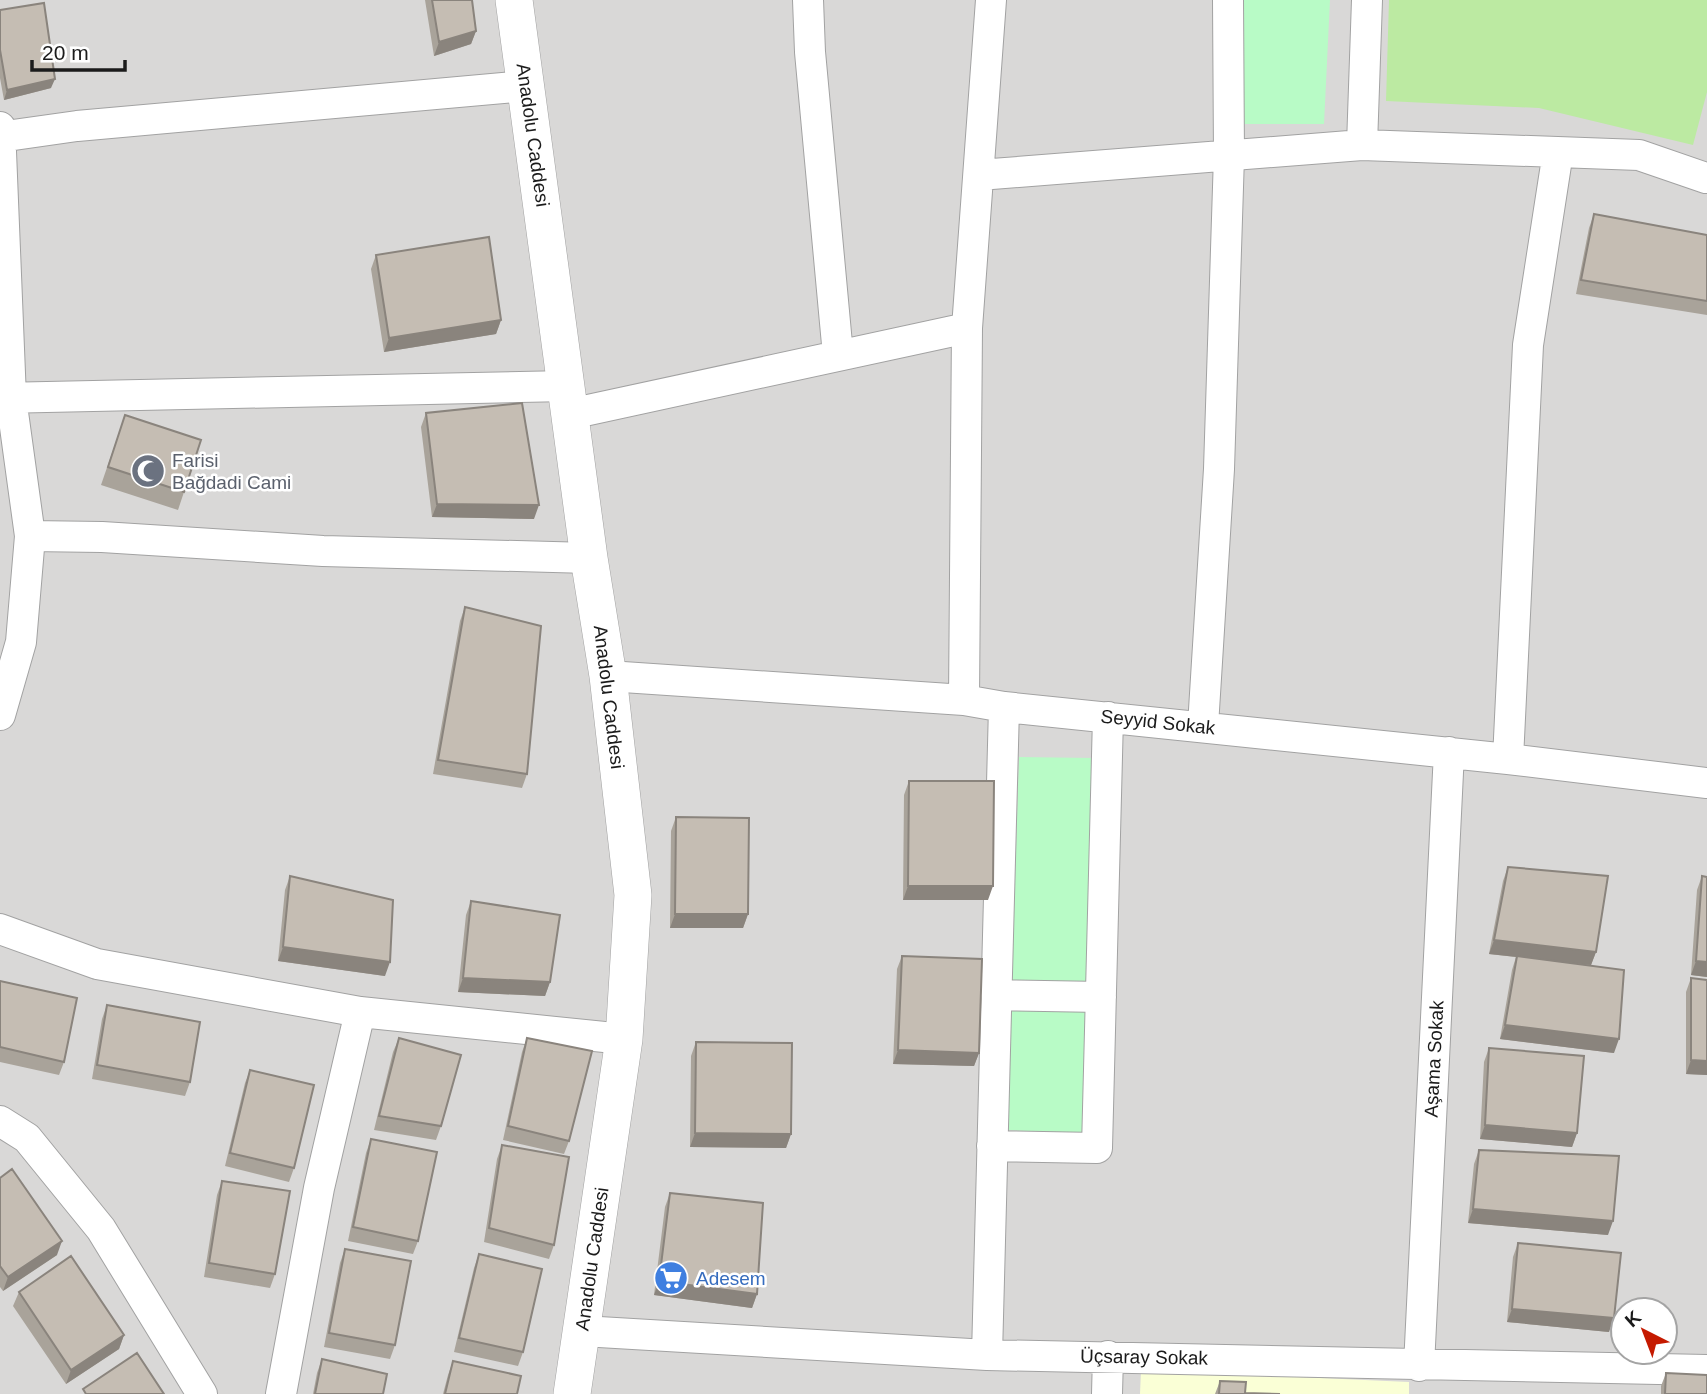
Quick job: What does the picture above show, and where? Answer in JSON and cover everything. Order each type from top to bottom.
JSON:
[{"type":"street","name":"Anadolu Caddesi","points":[[514,0],[589,558],[608,676],[633,895],[624,1039],[572,1394]]},
{"type":"street","points":[[808,0],[810,52],[838,355]]},
{"type":"street","points":[[964,700],[967,328],[991,0]]},
{"type":"street","points":[[1203,726],[1219,469],[1229,156],[1228,0]]},
{"type":"street","points":[[1362,145],[1367,0]]},
{"type":"street","points":[[0,715],[21,642],[30,536],[6,398],[1,134],[526,86]]},
{"type":"street","points":[[979,175],[1362,145],[1639,155],[1707,178]]},
{"type":"street","points":[[1508,759],[1528,345],[1558,152]]},
{"type":"street","points":[[6,398],[569,400],[838,355],[967,328]]},
{"type":"street","points":[[30,536],[103,537],[323,551],[589,558]]},
{"type":"street","name":"Seyyid Sokak","points":[[608,676],[964,700],[1004,707],[1449,752],[1707,783]]},
{"type":"street","points":[[987,1355],[1004,707]]},
{"type":"street","points":[[992,1146],[1097,1148],[1108,717]]},
{"type":"street","name":"Aşama Sokak","points":[[1419,1366],[1449,752]]},
{"type":"street","points":[[0,929],[97,964],[360,1012],[624,1039]]},
{"type":"street","points":[[996,995],[1101,997]]},
{"type":"street","points":[[281,1394],[319,1188],[360,1012]]},
{"type":"street","points":[[3,1127],[27,1139],[101,1229],[202,1394]]},
{"type":"street","name":"Üçsaray Sokak","points":[[582,1331],[987,1355],[1707,1370]]},
{"type":"street","points":[[1107,1394],[1108,1356]]},
{"type":"shaded area","points":[[0,0],[1707,0],[1707,1394],[0,1394]]},
{"type":"shaded area","points":[[1141,1370],[1409,1382],[1409,1394],[1140,1394]]},
{"type":"green space","points":[[1244,0],[1330,0],[1324,124],[1244,124]]},
{"type":"green space","points":[[1389,0],[1707,0],[1707,92],[1693,145],[1539,108],[1386,101]]},
{"type":"green space","points":[[1019,757],[1094,758],[1087,1134],[1007,1130]]},
{"type":"building","points":[[432,0],[472,0],[476,31],[439,42]]},
{"type":"building","points":[[44,3],[55,79],[7,90],[0,50],[0,10]]},
{"type":"building","points":[[1594,214],[1707,235],[1707,301],[1581,280]]},
{"type":"building","points":[[489,237],[501,320],[389,338],[376,255]]},
{"type":"building","points":[[522,403],[539,505],[437,504],[426,413]]},
{"type":"building","name":"Farisi Bağdadi Cami","points":[[125,415],[201,440],[184,492],[108,467]]},
{"type":"building","points":[[465,607],[541,626],[527,774],[438,760]]},
{"type":"building","points":[[909,781],[994,781],[993,886],[908,886]]},
{"type":"building","points":[[676,817],[749,818],[748,914],[675,914]]},
{"type":"building","points":[[1508,867],[1608,876],[1596,952],[1494,940]]},
{"type":"building","points":[[290,876],[393,900],[390,962],[283,947]]},
{"type":"building","points":[[1702,876],[1707,877],[1707,962],[1696,961]]},
{"type":"building","points":[[471,901],[560,915],[550,982],[463,978]]},
{"type":"building","points":[[902,956],[982,959],[979,1053],[898,1050]]},
{"type":"building","points":[[1517,956],[1624,970],[1619,1039],[1505,1025]]},
{"type":"building","points":[[1691,978],[1707,980],[1707,1061],[1691,1060]]},
{"type":"building","points":[[0,981],[77,998],[64,1062],[0,1047]]},
{"type":"building","points":[[107,1005],[200,1022],[190,1082],[97,1065]]},
{"type":"building","points":[[399,1038],[461,1055],[441,1126],[379,1116]]},
{"type":"building","points":[[527,1038],[592,1051],[569,1141],[508,1126]]},
{"type":"building","points":[[696,1042],[792,1043],[791,1134],[695,1133]]},
{"type":"building","points":[[1489,1048],[1584,1056],[1577,1133],[1485,1125]]},
{"type":"building","points":[[250,1070],[314,1085],[294,1168],[230,1153]]},
{"type":"building","points":[[371,1139],[437,1152],[418,1241],[353,1227]]},
{"type":"building","points":[[502,1145],[569,1157],[554,1245],[489,1228]]},
{"type":"building","points":[[1479,1150],[1619,1156],[1613,1221],[1473,1209]]},
{"type":"building","points":[[12,1169],[62,1241],[8,1277],[0,1266],[0,1178]]},
{"type":"building","points":[[222,1181],[290,1191],[275,1274],[209,1263]]},
{"type":"building","points":[[670,1193],[763,1203],[757,1294],[659,1281]]},
{"type":"building","points":[[1518,1243],[1621,1253],[1616,1296],[1609,1296],[1609,1318],[1512,1309]]},
{"type":"building","points":[[345,1249],[411,1261],[395,1345],[329,1333]]},
{"type":"building","points":[[479,1254],[542,1269],[523,1352],[459,1338]]},
{"type":"building","points":[[71,1256],[124,1335],[71,1370],[19,1292]]},
{"type":"building","points":[[137,1353],[164,1394],[86,1394],[83,1389]]},
{"type":"building","points":[[322,1359],[387,1374],[383,1394],[315,1394]]},
{"type":"building","points":[[453,1361],[521,1376],[517,1394],[445,1394]]},
{"type":"building","points":[[1666,1373],[1707,1375],[1707,1394],[1665,1394]]},
{"type":"building","points":[[1220,1381],[1246,1382],[1245,1393],[1280,1394],[1219,1394]]},
{"type":"place","name":"Farisi Bağdadi Cami","points":[[148,471]]},
{"type":"place","name":"Adesem","points":[[671,1278]]}]
